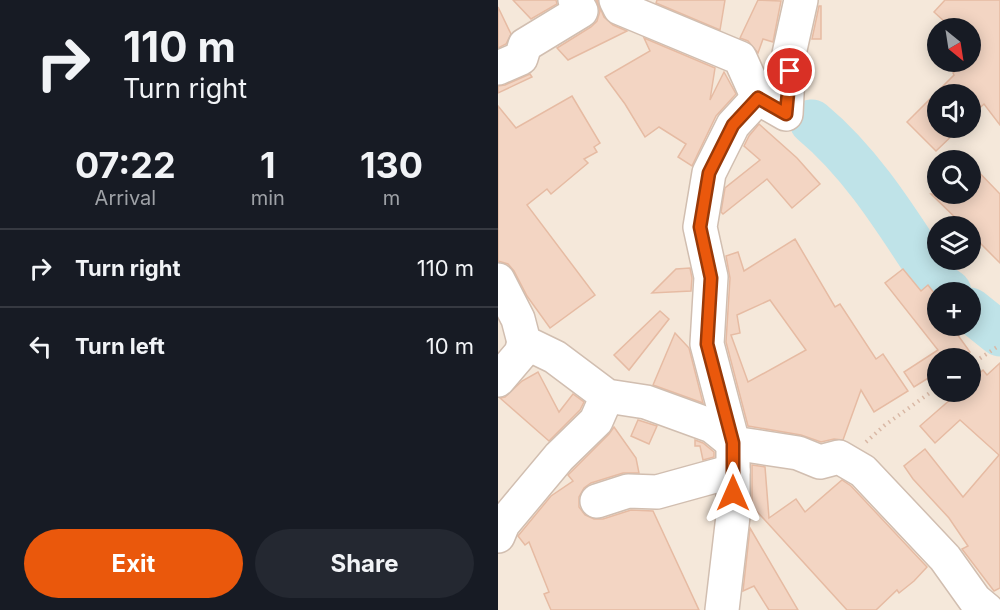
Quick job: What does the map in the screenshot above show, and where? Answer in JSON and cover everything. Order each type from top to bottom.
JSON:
[{"type":"street","points":[[498,68],[521,58],[525,45],[581,11],[575,0]]},
{"type":"street","points":[[616,0],[620,8],[740,58],[758,98],[786,114],[789,54],[801,0]]},
{"type":"street","points":[[722,610],[733,516],[733,457],[707,344],[711,278],[700,227],[709,173],[733,125],[758,98]]},
{"type":"street","points":[[498,280],[518,319],[524,342],[520,353],[498,380]]},
{"type":"street","points":[[524,342],[555,357],[607,396],[646,402],[712,426],[733,457]]},
{"type":"street","points":[[498,536],[503,524],[559,457],[596,421],[607,396]]},
{"type":"street","points":[[597,501],[628,491],[657,492],[733,457],[798,453],[820,462],[839,457],[862,471],[945,558],[975,600],[987,610]]},
{"type":"path","points":[[981,357],[997,346]]},
{"type":"path","points":[[862,471],[851,455],[885,425],[927,395]]},
{"type":"shaded area","points":[[498,0],[1000,0],[1000,610],[498,610]]},
{"type":"building","points":[[513,0],[556,0],[557,4],[531,19]]},
{"type":"building","points":[[596,0],[604,17],[613,25],[627,31],[568,60],[557,48],[597,21],[600,11]]},
{"type":"building","points":[[657,0],[725,0],[720,30],[656,3]]},
{"type":"building","points":[[758,0],[781,1],[773,42],[763,39],[758,53],[748,41],[740,38]]},
{"type":"building","points":[[945,0],[1000,0],[1000,125],[984,104],[981,107],[981,84],[945,84],[954,72],[981,72],[981,18],[941,18],[934,12]]},
{"type":"building","points":[[819,6],[821,6],[821,39],[812,39]]},
{"type":"building","points":[[498,7],[511,34],[506,44],[498,48]]},
{"type":"building","points":[[644,38],[715,68],[710,100],[724,72],[736,94],[716,116],[692,166],[678,157],[686,144],[659,127],[645,137],[605,77],[650,51]]},
{"type":"building","points":[[530,74],[532,77],[498,93],[498,86]]},
{"type":"building","points":[[572,96],[600,143],[594,147],[597,152],[584,159],[588,163],[551,194],[547,189],[527,205],[595,295],[550,328],[527,296],[514,271],[508,264],[498,261],[498,106],[516,128]]},
{"type":"building","points":[[927,102],[927,138],[950,138],[935,150],[907,122]]},
{"type":"building","points":[[759,124],[797,158],[820,184],[792,208],[767,179],[723,214],[721,212],[725,188],[760,160],[744,146]]},
{"type":"building","points":[[981,174],[1000,194],[1000,263],[981,244],[981,216],[954,216],[941,204],[981,204]]},
{"type":"building","points":[[795,239],[835,307],[840,304],[876,359],[883,354],[908,391],[874,412],[861,390],[843,440],[834,439],[821,442],[801,435],[748,426],[726,342],[730,278],[726,256],[738,252],[744,271]],"holes":[[[770,300],[806,350],[748,382],[731,335],[740,333],[737,315]]]},
{"type":"building","points":[[690,268],[691,291],[652,293],[676,269]]},
{"type":"building","points":[[903,269],[921,291],[927,286],[927,336],[958,336],[967,348],[936,348],[885,283]]},
{"type":"building","points":[[660,311],[669,319],[629,370],[614,355]]},
{"type":"building","points":[[675,333],[689,348],[703,403],[653,385]]},
{"type":"building","points":[[927,357],[927,379],[914,387],[904,372]]},
{"type":"building","points":[[1000,363],[1000,588],[994,591],[962,549],[968,546],[949,518],[904,466],[925,449],[963,497],[999,455],[960,420],[935,443],[920,426],[948,402],[981,402],[981,372],[983,370],[987,375]]},
{"type":"building","points":[[538,372],[559,412],[573,394],[584,402],[580,410],[549,441],[500,398],[505,397],[522,381]]},
{"type":"building","points":[[638,420],[657,426],[649,444],[631,436]]},
{"type":"building","points":[[614,427],[636,458],[639,473],[623,473],[591,483],[584,488],[579,497],[579,507],[585,515],[594,519],[603,519],[631,510],[653,511],[699,610],[551,610],[544,594],[549,592],[529,542],[525,545],[518,536],[551,496],[573,481],[568,475]]},
{"type":"building","points":[[695,440],[714,452],[714,457],[703,460],[700,446],[695,446]]},
{"type":"building","points":[[752,465],[765,467],[769,518],[796,499],[805,512],[842,480],[851,486],[927,567],[914,581],[899,593],[897,590],[876,610],[847,610],[752,506]]},
{"type":"building","points":[[750,528],[798,610],[769,610],[754,586],[743,591]]},
{"type":"waterway","points":[[812,122],[849,158],[865,178],[937,282]]},
{"type":"waterway","points":[[981,319],[1000,334]]},
{"type":"route","points":[[733,493],[733,443],[707,344],[711,278],[700,227],[709,173],[733,125],[758,98],[786,114],[790,71]]}]
